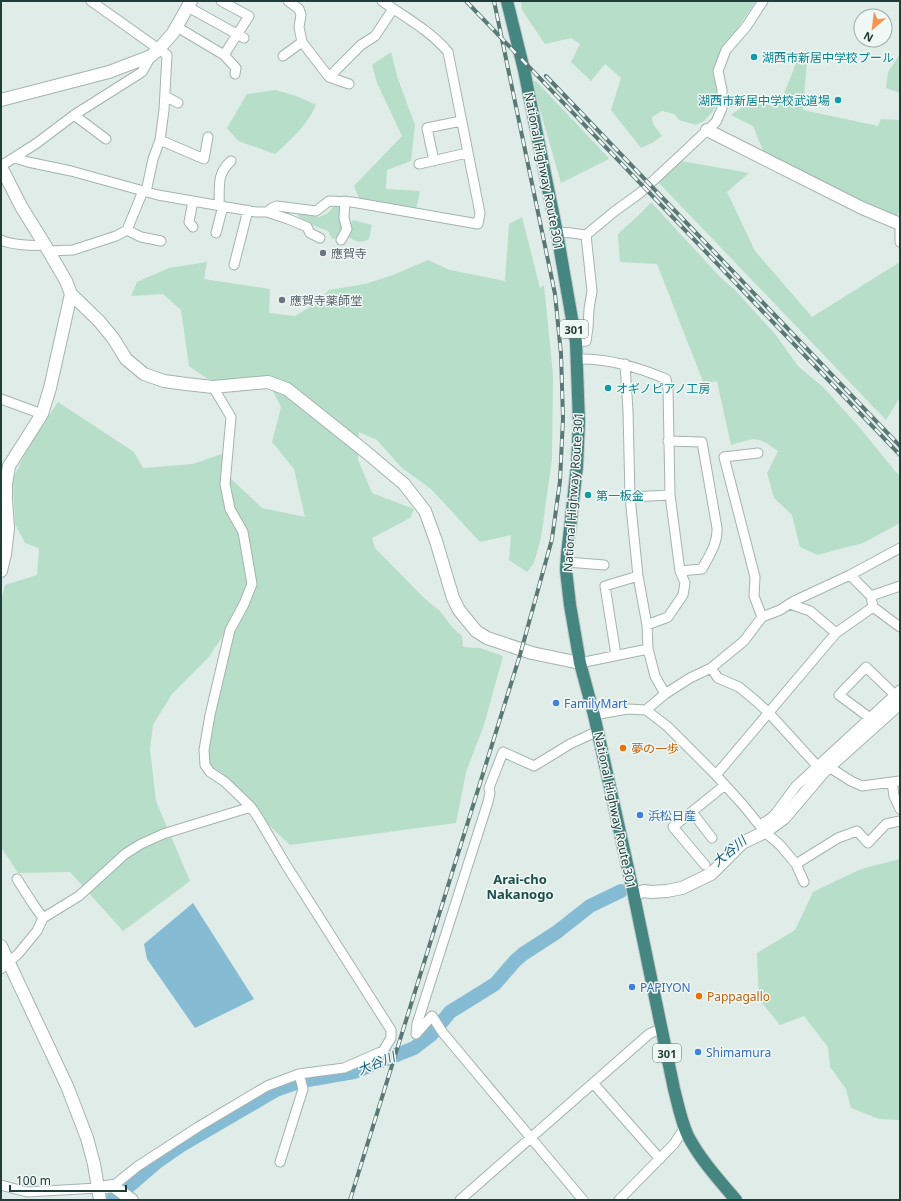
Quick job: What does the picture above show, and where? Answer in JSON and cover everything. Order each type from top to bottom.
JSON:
[{"type":"highway","name":"National Highway Route 301","points":[[506,1],[524,70],[557,233],[576,342],[579,429],[567,562],[570,605],[580,663],[598,731],[633,889],[674,1089],[685,1126],[693,1144],[703,1159],[736,1200]]},
{"type":"street","points":[[1,241],[47,248],[73,250],[116,236],[127,230],[145,192],[153,159],[160,140],[165,96],[167,55],[155,53],[91,1]]},
{"type":"street","points":[[221,1],[249,16],[241,36],[224,56]]},
{"type":"street","points":[[288,1],[299,9],[301,15],[299,27],[302,42],[329,77],[349,84]]},
{"type":"street","points":[[267,212],[277,206],[313,211],[319,209],[330,201],[345,201],[478,224],[480,213],[448,52],[432,36],[382,1]]},
{"type":"street","points":[[557,233],[567,231],[586,235],[640,193],[716,122],[722,108],[722,90],[718,71],[726,50],[746,27],[763,1]]},
{"type":"street","points":[[241,36],[190,4],[173,33],[155,53],[142,72],[74,115],[1,167],[22,208],[66,281],[71,294],[99,321],[113,338],[126,359],[144,374],[164,381],[213,386],[268,382],[287,389],[366,452],[404,484],[425,511],[436,541],[453,598],[459,610],[476,630],[487,638],[532,654],[580,663],[648,649]]},
{"type":"street","points":[[329,77],[361,45],[375,36],[393,9]]},
{"type":"street","points":[[177,27],[224,56],[236,68],[236,74]]},
{"type":"street","points":[[283,56],[302,42]]},
{"type":"street","points":[[1,100],[109,72],[155,53]]},
{"type":"street","points":[[165,96],[178,102]]},
{"type":"street","points":[[74,115],[106,139]]},
{"type":"street","points":[[434,161],[427,128],[461,121]]},
{"type":"street","points":[[707,130],[862,208],[900,224]]},
{"type":"street","points":[[160,140],[204,159],[208,138]]},
{"type":"street","points":[[419,164],[467,153]]},
{"type":"street","points":[[15,158],[71,171],[145,192],[193,202],[267,212],[307,227],[310,233],[320,238]]},
{"type":"street","points":[[216,233],[221,206],[220,175],[225,166],[232,161]]},
{"type":"street","points":[[342,240],[347,229],[344,218],[345,201]]},
{"type":"street","points":[[193,202],[188,222],[193,227]]},
{"type":"street","points":[[234,265],[248,210]]},
{"type":"street","points":[[127,230],[142,237],[160,241]]},
{"type":"street","points":[[900,230],[900,242]]},
{"type":"street","points":[[576,342],[586,341],[592,291],[586,235]]},
{"type":"street","points":[[1,571],[5,554],[8,528],[6,484],[10,466],[42,414],[50,388],[71,294]]},
{"type":"street","points":[[577,359],[590,359],[625,364],[666,379],[668,389],[670,495],[680,571],[685,583],[683,595],[668,617],[647,625]]},
{"type":"street","points":[[625,364],[628,411],[630,497],[638,576],[647,625],[648,649],[655,676],[665,694]]},
{"type":"street","points":[[1,1185],[27,1192],[99,1194],[113,1186],[138,1166],[230,1107],[267,1086],[299,1074],[344,1068],[383,1051],[391,1038],[391,1030],[251,807],[225,782],[210,772],[205,765],[204,750],[210,715],[230,630],[244,604],[252,584],[242,532],[230,509],[225,484],[230,417],[213,386]]},
{"type":"street","points":[[1,399],[42,414]]},
{"type":"street","points":[[668,441],[702,442],[717,528],[715,543],[702,569],[680,571]]},
{"type":"street","points":[[758,453],[724,457],[755,577],[754,596],[762,617]]},
{"type":"street","points":[[630,497],[670,495]]},
{"type":"street","points":[[646,710],[665,694],[690,678],[711,668],[744,641],[762,617],[780,610],[850,575],[900,548]]},
{"type":"street","points":[[567,562],[604,565]]},
{"type":"street","points":[[850,575],[871,596],[873,607],[900,627]]},
{"type":"street","points":[[616,655],[605,586],[638,576]]},
{"type":"street","points":[[871,596],[900,586]]},
{"type":"street","points":[[790,604],[810,611],[836,633]]},
{"type":"street","points":[[716,775],[836,633],[873,607]]},
{"type":"street","points":[[870,718],[840,695],[866,667],[898,696]]},
{"type":"street","points":[[711,668],[718,678],[739,687],[769,713],[823,768],[862,786],[896,782],[894,796],[900,809]]},
{"type":"street","points":[[823,768],[898,696]]},
{"type":"street","points":[[633,889],[651,892],[667,891],[682,888],[711,874],[742,843],[762,828],[784,818],[823,768],[870,718],[898,696]]},
{"type":"street","points":[[594,715],[627,709],[646,710],[667,726],[716,775],[762,828],[780,845],[796,864],[804,882]]},
{"type":"street","points":[[583,1200],[443,1033],[432,1016],[416,1034],[417,1024],[488,802],[490,792],[489,788],[503,752],[534,766],[570,744],[598,731]]},
{"type":"street","points":[[705,865],[673,827],[725,785]]},
{"type":"street","points":[[5,966],[37,931],[43,918],[79,896],[125,854],[141,844],[163,834],[251,807]]},
{"type":"street","points":[[692,812],[712,838]]},
{"type":"street","points":[[796,864],[838,838],[857,831],[868,842],[886,824],[900,821]]},
{"type":"street","points":[[17,879],[43,918]]},
{"type":"street","points":[[1,946],[5,966],[70,1094],[87,1138],[94,1164],[99,1194]]},
{"type":"street","points":[[460,1200],[649,1034],[662,1028]]},
{"type":"street","points":[[280,1162],[303,1089],[299,1074]]},
{"type":"street","points":[[593,1083],[660,1159]]},
{"type":"street","points":[[619,1200],[674,1144],[685,1126]]},
{"type":"street","points":[[113,1186],[132,1200]]},
{"type":"green space","points":[[521,1],[756,1],[722,51],[719,95],[713,111],[704,121],[696,125],[679,120],[674,114],[662,111],[652,117],[653,124],[662,136],[654,142],[641,148],[611,110],[621,78],[605,64],[591,81],[571,62],[580,44],[571,38],[545,44],[522,10]]},
{"type":"green space","points":[[391,52],[398,79],[415,125],[411,161],[387,170],[386,189],[420,191],[416,210],[359,198],[354,186],[402,136],[377,83],[372,65]]},
{"type":"green space","points":[[800,54],[807,61],[803,110],[878,126],[881,119],[900,120],[900,206],[898,214],[894,218],[764,153],[753,126],[731,115],[752,100],[778,108]]},
{"type":"green space","points":[[900,54],[900,93],[886,88],[888,72]]},
{"type":"green space","points":[[536,81],[609,159],[561,183],[532,82]]},
{"type":"green space","points":[[276,90],[299,97],[316,105],[304,125],[275,154],[238,141],[227,128],[247,94]]},
{"type":"green space","points":[[676,160],[749,173],[727,192],[755,251],[812,317],[900,262],[900,397],[886,420],[658,182]]},
{"type":"green space","points":[[651,202],[775,334],[798,366],[823,387],[860,428],[900,477],[900,523],[863,543],[817,555],[800,547],[792,515],[774,498],[767,473],[778,451],[765,442],[756,439],[731,445],[717,381],[704,384],[657,264],[620,262],[618,234]]},
{"type":"green space","points":[[334,206],[338,206],[340,209],[342,230],[338,238],[332,239],[328,231],[307,223],[298,216],[298,214],[301,214],[319,217],[328,213]]},
{"type":"green space","points":[[522,217],[540,288],[544,285],[553,375],[552,459],[541,538],[534,563],[527,572],[509,560],[511,535],[480,542],[431,489],[402,468],[377,440],[359,432],[358,460],[372,493],[414,509],[410,518],[372,538],[375,548],[425,599],[440,611],[452,627],[462,636],[463,647],[480,648],[503,656],[484,725],[466,772],[456,823],[290,845],[205,765],[225,633],[208,658],[172,694],[153,725],[150,749],[156,801],[190,881],[123,931],[70,872],[18,873],[1,847],[1,601],[5,585],[37,575],[39,548],[25,543],[15,524],[13,479],[28,447],[58,402],[134,452],[143,468],[193,464],[227,452],[227,475],[262,508],[305,517],[294,469],[272,442],[281,407],[268,382],[233,385],[206,378],[189,366],[181,310],[163,294],[131,296],[137,282],[169,268],[207,262],[204,279],[270,289],[269,313],[295,316],[316,303],[329,290],[365,284],[393,275],[428,260],[450,270],[505,281],[509,224]]},
{"type":"green space","points":[[353,220],[372,225],[369,239],[358,242],[348,236],[352,229],[351,223]]},
{"type":"green space","points":[[900,859],[900,1120],[879,1119],[851,1108],[846,1089],[830,1067],[828,1047],[804,1016],[780,1025],[759,999],[757,953],[795,930],[813,892],[861,869]]},
{"type":"water","points":[[193,903],[254,999],[195,1028],[147,959],[144,944]]},
{"type":"waterway","name":"大谷川","points":[[111,1200],[157,1162],[180,1146],[276,1090],[302,1081],[354,1072],[414,1048],[431,1035],[450,1012],[495,984],[523,954],[557,932],[590,906],[621,891]]},
{"type":"railway","points":[[466,1],[900,455]]},
{"type":"railway","points":[[350,1200],[520,655],[552,539],[560,481],[563,418],[561,354],[555,294],[494,1]]},
{"type":"railway","points":[[546,76],[900,446]]},
{"type":"place","name":"湖西市新居中学校プール","points":[[754,57]]},
{"type":"place","name":"湖西市新居中学校武道場","points":[[838,100]]},
{"type":"place","name":"應賀寺","points":[[323,253]]},
{"type":"place","name":"應賀寺薬師堂","points":[[282,300]]},
{"type":"place","name":"オギノピアノ工房","points":[[608,388]]},
{"type":"place","name":"第一板金","points":[[588,495]]},
{"type":"place","name":"FamilyMart","points":[[556,703]]},
{"type":"place","name":"夢の一歩","points":[[623,748]]},
{"type":"place","name":"浜松日産","points":[[640,815]]},
{"type":"place","name":"PAPIYON","points":[[632,987]]},
{"type":"place","name":"Pappagallo","points":[[699,996]]},
{"type":"place","name":"Shimamura","points":[[698,1052]]},
{"type":"district","name":"Arai-cho Nakanogo","points":[[520,886]]}]
